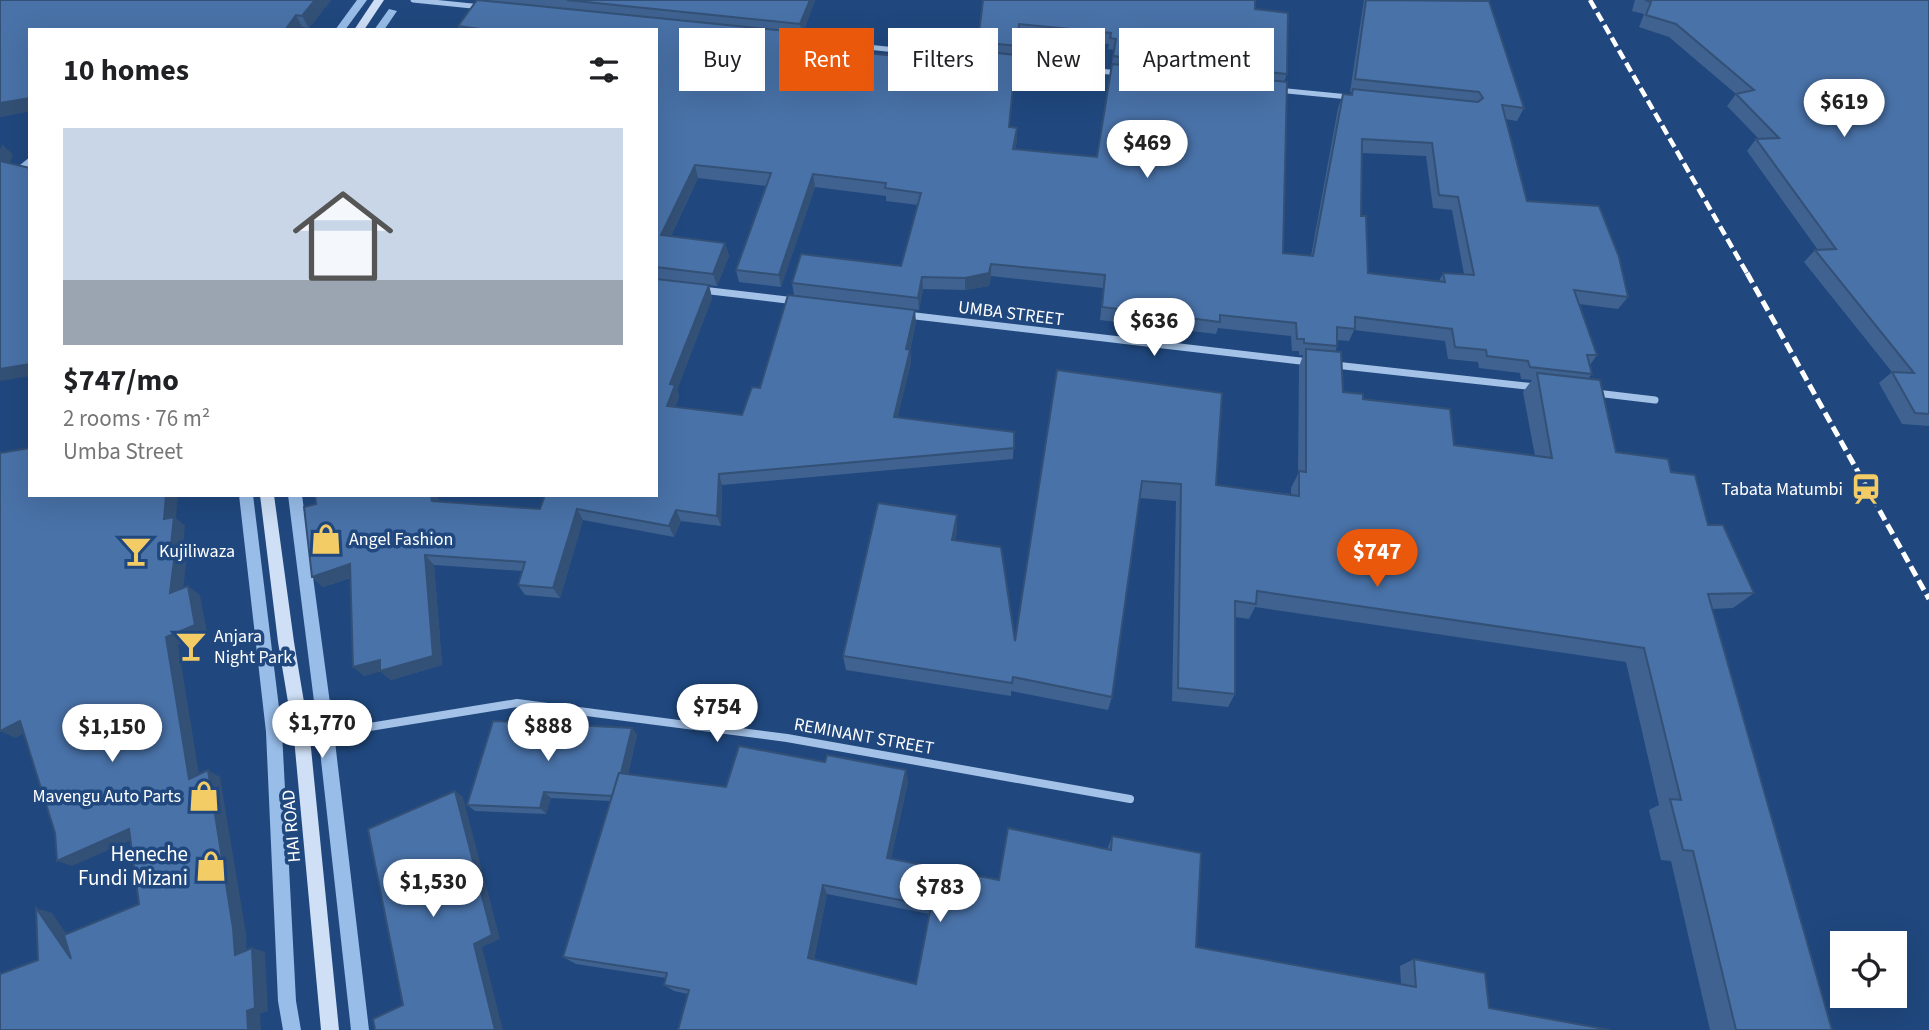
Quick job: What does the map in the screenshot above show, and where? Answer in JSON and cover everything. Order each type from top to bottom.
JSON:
[{"type":"street","points":[[360,28],[379,0]]},
{"type":"street","points":[[413,0],[496,9]]},
{"type":"street","points":[[1004,61],[1119,73]]},
{"type":"street","points":[[1274,89],[1362,98]]},
{"type":"street","points":[[696,289],[803,302]]},
{"type":"street","name":"UMBA STREET","points":[[897,314],[1312,363]]},
{"type":"street","points":[[1325,364],[1545,388]]},
{"type":"street","points":[[1586,392],[1655,400]]},
{"type":"street","name":"HAI ROAD","points":[[267,497],[302,738],[330,1030]]},
{"type":"street","name":"REMINANT STREET","points":[[302,738],[517,703],[788,738],[1129,799]]},
{"type":"building","points":[[0,0],[315,0],[302,16],[296,15],[286,28],[28,28],[28,98],[0,103]]},
{"type":"building","points":[[477,0],[756,28],[679,28],[679,91],[765,91],[765,29],[779,30],[779,91],[874,91],[874,54],[888,55],[888,91],[998,91],[998,53],[1012,55],[1009,127],[1017,128],[1013,149],[1097,157],[1112,64],[1119,65],[1119,91],[1274,91],[1274,81],[1287,82],[1283,253],[1313,256],[1343,94],[1352,95],[1353,89],[1478,102],[1483,98],[1479,92],[1355,79],[1366,0],[1489,1],[1524,108],[1502,105],[1527,201],[1599,206],[1619,257],[1628,297],[1574,290],[1597,355],[1587,355],[1592,374],[1530,367],[1528,361],[1487,356],[1486,350],[1455,347],[1452,329],[1355,317],[1355,329],[1337,327],[1337,346],[1304,343],[1304,339],[1297,339],[1296,323],[1220,315],[1220,322],[1102,307],[1105,275],[991,264],[989,273],[965,278],[922,277],[918,298],[792,283],[801,254],[901,266],[921,193],[885,188],[886,183],[813,174],[779,275],[736,270],[771,173],[695,165],[661,235],[725,243],[713,274],[658,267],[658,28],[458,26]],"holes":[[[1362,139],[1432,143],[1439,195],[1458,197],[1474,275],[1443,273],[1445,282],[1368,273],[1366,216],[1361,216]]]},
{"type":"building","points":[[567,0],[810,0],[800,24]]},
{"type":"building","points":[[983,0],[1255,0],[1255,9],[1288,13],[1287,74],[1274,73],[1274,28],[1119,28],[1119,57],[1113,56],[1116,39],[1110,38],[1111,33],[1105,32],[1105,28],[1019,24],[1019,28],[1012,28],[1012,45],[998,44],[998,28],[980,28]]},
{"type":"building","points":[[1645,0],[1929,0],[1929,414],[1915,413],[1892,372],[1914,373],[1815,250],[1836,249],[1756,139],[1779,138],[1736,94],[1754,90],[1676,24],[1646,15],[1651,2]]},
{"type":"building","points":[[0,161],[28,168],[28,364],[0,369]]},
{"type":"building","points":[[658,279],[709,285],[670,384],[675,385],[667,406],[742,415],[752,387],[760,388],[788,295],[915,310],[906,349],[910,350],[894,417],[1014,432],[1014,448],[719,474],[717,516],[676,510],[669,526],[577,509],[553,588],[518,585],[525,562],[425,555],[433,656],[380,671],[380,660],[353,667],[350,564],[312,577],[304,507],[316,504],[315,497],[431,497],[432,501],[540,509],[544,497],[658,497]]},
{"type":"building","points":[[1306,349],[1341,352],[1343,392],[1363,394],[1363,399],[1450,409],[1454,445],[1552,458],[1537,373],[1600,380],[1616,452],[1668,459],[1671,472],[1695,475],[1708,525],[1723,525],[1754,593],[1708,594],[1832,1030],[1736,1030],[1693,851],[1683,850],[1670,799],[1681,800],[1644,648],[1257,591],[1256,604],[1235,601],[1235,694],[1178,688],[1181,484],[1142,481],[1112,697],[1013,677],[1012,683],[843,656],[878,503],[957,515],[952,540],[1001,547],[1015,641],[1057,370],[1222,393],[1216,485],[1299,496],[1299,471],[1306,472]]},
{"type":"building","points":[[28,448],[28,497],[166,497],[164,519],[174,517],[171,545],[176,544],[170,593],[188,586],[195,625],[166,637],[189,779],[208,770],[235,955],[252,948],[255,1008],[247,1011],[248,1030],[0,1030],[0,974],[38,960],[36,908],[71,959],[64,935],[139,904],[129,829],[57,861],[55,833],[20,721],[0,731],[0,453]]},
{"type":"building","points":[[493,721],[632,728],[621,773],[612,796],[544,792],[540,808],[467,805]]},
{"type":"building","points":[[739,746],[825,762],[827,755],[906,770],[887,858],[999,880],[1008,828],[1111,850],[1112,836],[1201,853],[1196,947],[1416,987],[1414,959],[1485,973],[1489,1008],[1610,1030],[678,1030],[689,990],[664,985],[667,973],[563,957],[619,773],[726,787]],"holes":[[[823,885],[931,906],[916,984],[808,958]]]},
{"type":"building","points":[[455,791],[492,935],[474,944],[495,1030],[375,1030],[373,1019],[403,1005],[368,829]]},
{"type":"waterway","points":[[341,28],[362,0]]},
{"type":"waterway","points":[[380,28],[392,11]]},
{"type":"waterway","points":[[0,187],[28,163]]},
{"type":"waterway","points":[[246,497],[274,732],[287,1001],[292,1030]]},
{"type":"waterway","points":[[295,497],[360,1030]]},
{"type":"railway","points":[[1590,0],[1748,275]]},
{"type":"railway","points":[[1747,273],[1929,599]]},
{"type":"place","name":"Tabata Matumbi","points":[[1866,489]]},
{"type":"place","name":"Angel Fashion","points":[[326,539]]},
{"type":"place","name":"Kujiliwaza","points":[[136,551]]},
{"type":"place","name":"Anjara Night Park","points":[[191,646]]},
{"type":"place","name":"Mavengu Auto Parts","points":[[204,796]]},
{"type":"place","name":"Heneche Fundi Mizani","points":[[211,866]]}]
